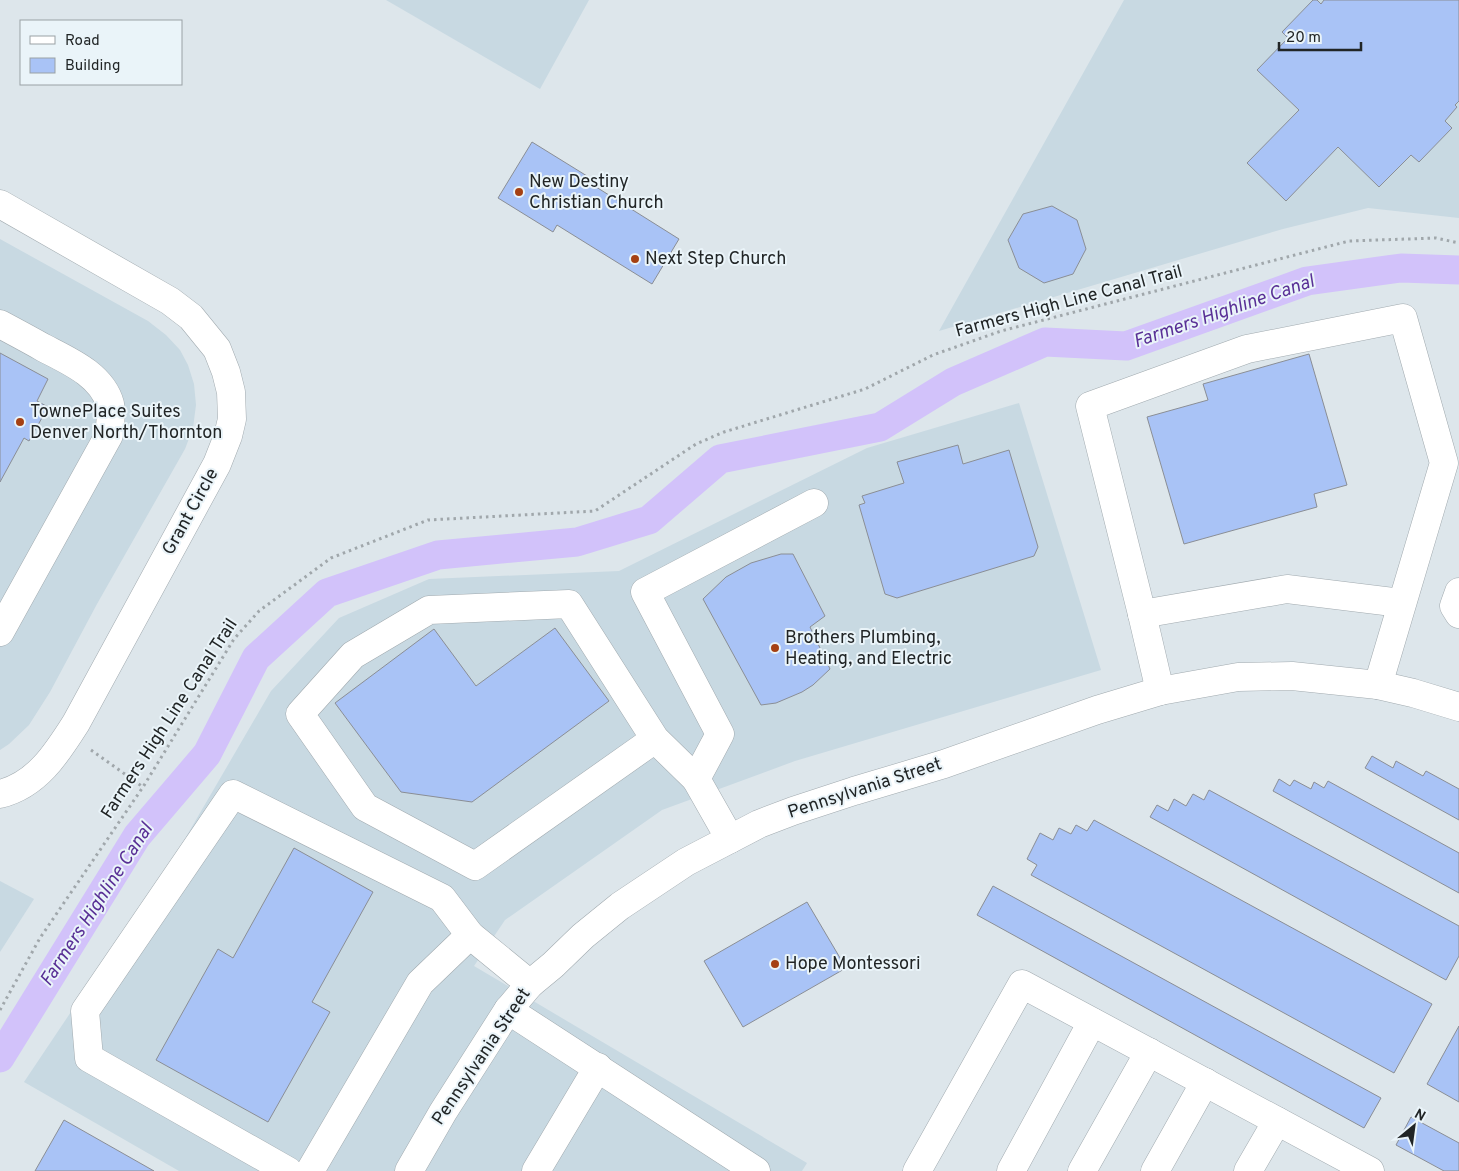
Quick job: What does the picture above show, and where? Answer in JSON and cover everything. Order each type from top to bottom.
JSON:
[{"type":"street","name":"Grant Circle","points":[[0,204],[170,301],[191,317],[217,349],[231,392],[232,419],[228,436],[217,464],[76,723],[55,755],[42,769],[27,782],[0,794]]},
{"type":"street","points":[[1160,690],[1090,406],[1247,349],[1404,318],[1444,463],[1378,685]]},
{"type":"street","points":[[0,324],[80,367],[96,381],[110,405],[109,435],[0,632]]},
{"type":"street","points":[[696,779],[720,734],[645,592],[814,503]]},
{"type":"street","points":[[1142,614],[1287,589],[1401,603]]},
{"type":"street","points":[[1459,592],[1454,606],[1459,614]]},
{"type":"street","points":[[655,739],[476,866],[365,807],[300,714],[353,655],[429,610],[569,604],[655,739],[696,779],[730,839]]},
{"type":"street","name":"Pennsylvania Street","points":[[409,1171],[443,1112],[508,1010],[530,984],[583,936],[620,906],[686,862],[758,824],[793,810],[944,764],[1160,690],[1238,677],[1292,676],[1378,685],[1459,707]]},
{"type":"street","points":[[288,1171],[89,1058],[85,1010],[233,794],[442,898],[470,936],[530,984]]},
{"type":"street","points":[[310,1171],[420,983],[470,936]]},
{"type":"street","points":[[917,1171],[1022,984],[1277,1121],[1337,1163],[1370,1171]]},
{"type":"street","points":[[508,1010],[756,1171]]},
{"type":"street","points":[[1011,1171],[1092,1022]]},
{"type":"street","points":[[1082,1171],[1149,1052]]},
{"type":"street","points":[[536,1171],[598,1067]]},
{"type":"street","points":[[1155,1171],[1205,1082]]},
{"type":"street","points":[[1248,1171],[1277,1121]]},
{"type":"path","name":"Farmers High Line Canal Trail","points":[[0,1010],[40,938],[143,787],[234,639],[259,611],[331,558],[428,520],[595,511],[696,444],[724,432],[865,389],[932,355],[1001,332],[1349,241],[1436,238],[1459,243]]},
{"type":"path","points":[[88,748],[143,787]]},
{"type":"shaded area","points":[[386,0],[589,0],[540,89]]},
{"type":"shaded area","points":[[1124,0],[1459,0],[1459,218],[1368,208],[1283,229],[939,331]]},
{"type":"shaded area","points":[[0,239],[148,321],[166,335],[180,350],[188,365],[194,384],[196,405],[193,428],[185,449],[97,604],[50,692],[29,725],[0,750]]},
{"type":"shaded area","points":[[1019,403],[1101,670],[795,761],[662,810],[505,920],[474,966],[807,1163],[802,1171],[179,1171],[24,1082],[172,861],[271,691],[339,618],[429,579],[619,571],[867,448]]},
{"type":"shaded area","points":[[0,881],[34,899],[0,952]]},
{"type":"building","points":[[1313,0],[1317,0],[1321,4],[1324,0],[1459,0],[1459,101],[1455,105],[1457,107],[1445,121],[1452,128],[1419,162],[1411,155],[1379,187],[1338,147],[1286,201],[1247,163],[1299,110],[1257,70],[1288,38],[1282,32]]},
{"type":"building","points":[[532,142],[587,176],[585,180],[679,239],[652,284],[557,225],[553,232],[498,198]]},
{"type":"building","points":[[1052,206],[1077,220],[1086,249],[1073,274],[1044,283],[1019,268],[1008,240],[1023,214]]},
{"type":"building","name":"TownePlace Suites Denver North/Thornton","points":[[0,353],[48,379],[37,401],[48,407],[29,441],[24,438],[0,482]]},
{"type":"building","points":[[1309,354],[1347,485],[1314,494],[1317,507],[1184,544],[1147,417],[1208,400],[1203,384]]},
{"type":"building","points":[[958,445],[963,464],[1009,450],[1038,547],[1034,556],[897,598],[885,594],[859,505],[865,503],[862,496],[904,483],[897,462]]},
{"type":"building","name":"Brothers Plumbing, Heating, and Electric","points":[[781,554],[793,554],[825,616],[810,627],[830,669],[813,685],[802,692],[776,703],[761,705],[703,599],[726,577],[751,563]]},
{"type":"building","points":[[555,628],[609,701],[472,802],[401,792],[335,703],[434,629],[476,686]]},
{"type":"building","points":[[1372,756],[1393,768],[1396,761],[1423,776],[1426,771],[1459,789],[1459,820],[1365,768]]},
{"type":"building","points":[[1279,779],[1290,786],[1294,780],[1311,789],[1314,782],[1324,788],[1328,781],[1459,853],[1459,893],[1273,791]]},
{"type":"building","points":[[1209,790],[1459,926],[1459,956],[1446,980],[1150,817],[1157,805],[1168,811],[1174,799],[1186,806],[1193,794],[1204,800]]},
{"type":"building","points":[[1094,820],[1432,1004],[1394,1073],[1031,875],[1037,865],[1027,859],[1040,833],[1053,840],[1059,828],[1071,834],[1076,825],[1087,831]]},
{"type":"building","points":[[294,848],[373,892],[312,1002],[330,1012],[268,1122],[156,1060],[218,949],[233,958]]},
{"type":"building","points":[[993,886],[1381,1098],[1364,1128],[977,915]]},
{"type":"building","name":"Hope Montessori","points":[[807,902],[846,968],[743,1027],[704,961]]},
{"type":"building","points":[[1459,1026],[1459,1102],[1427,1084]]},
{"type":"building","points":[[1411,1117],[1459,1143],[1459,1171],[1444,1171],[1396,1145]]},
{"type":"building","points":[[64,1120],[154,1171],[35,1171]]},
{"type":"waterway","name":"Farmers Highline Canal","points":[[0,1058],[137,836],[207,754],[256,658],[327,593],[438,555],[577,542],[649,520],[720,459],[880,427],[953,382],[1045,342],[1126,346],[1307,281],[1401,268],[1459,270]]},
{"type":"place","name":"New Destiny Christian Church","points":[[519,192]]},
{"type":"place","name":"Next Step Church","points":[[635,259]]},
{"type":"place","name":"TownePlace Suites Denver North/Thornton","points":[[20,422]]},
{"type":"place","name":"Brothers Plumbing, Heating, and Electric","points":[[775,648]]},
{"type":"place","name":"Hope Montessori","points":[[775,964]]}]
